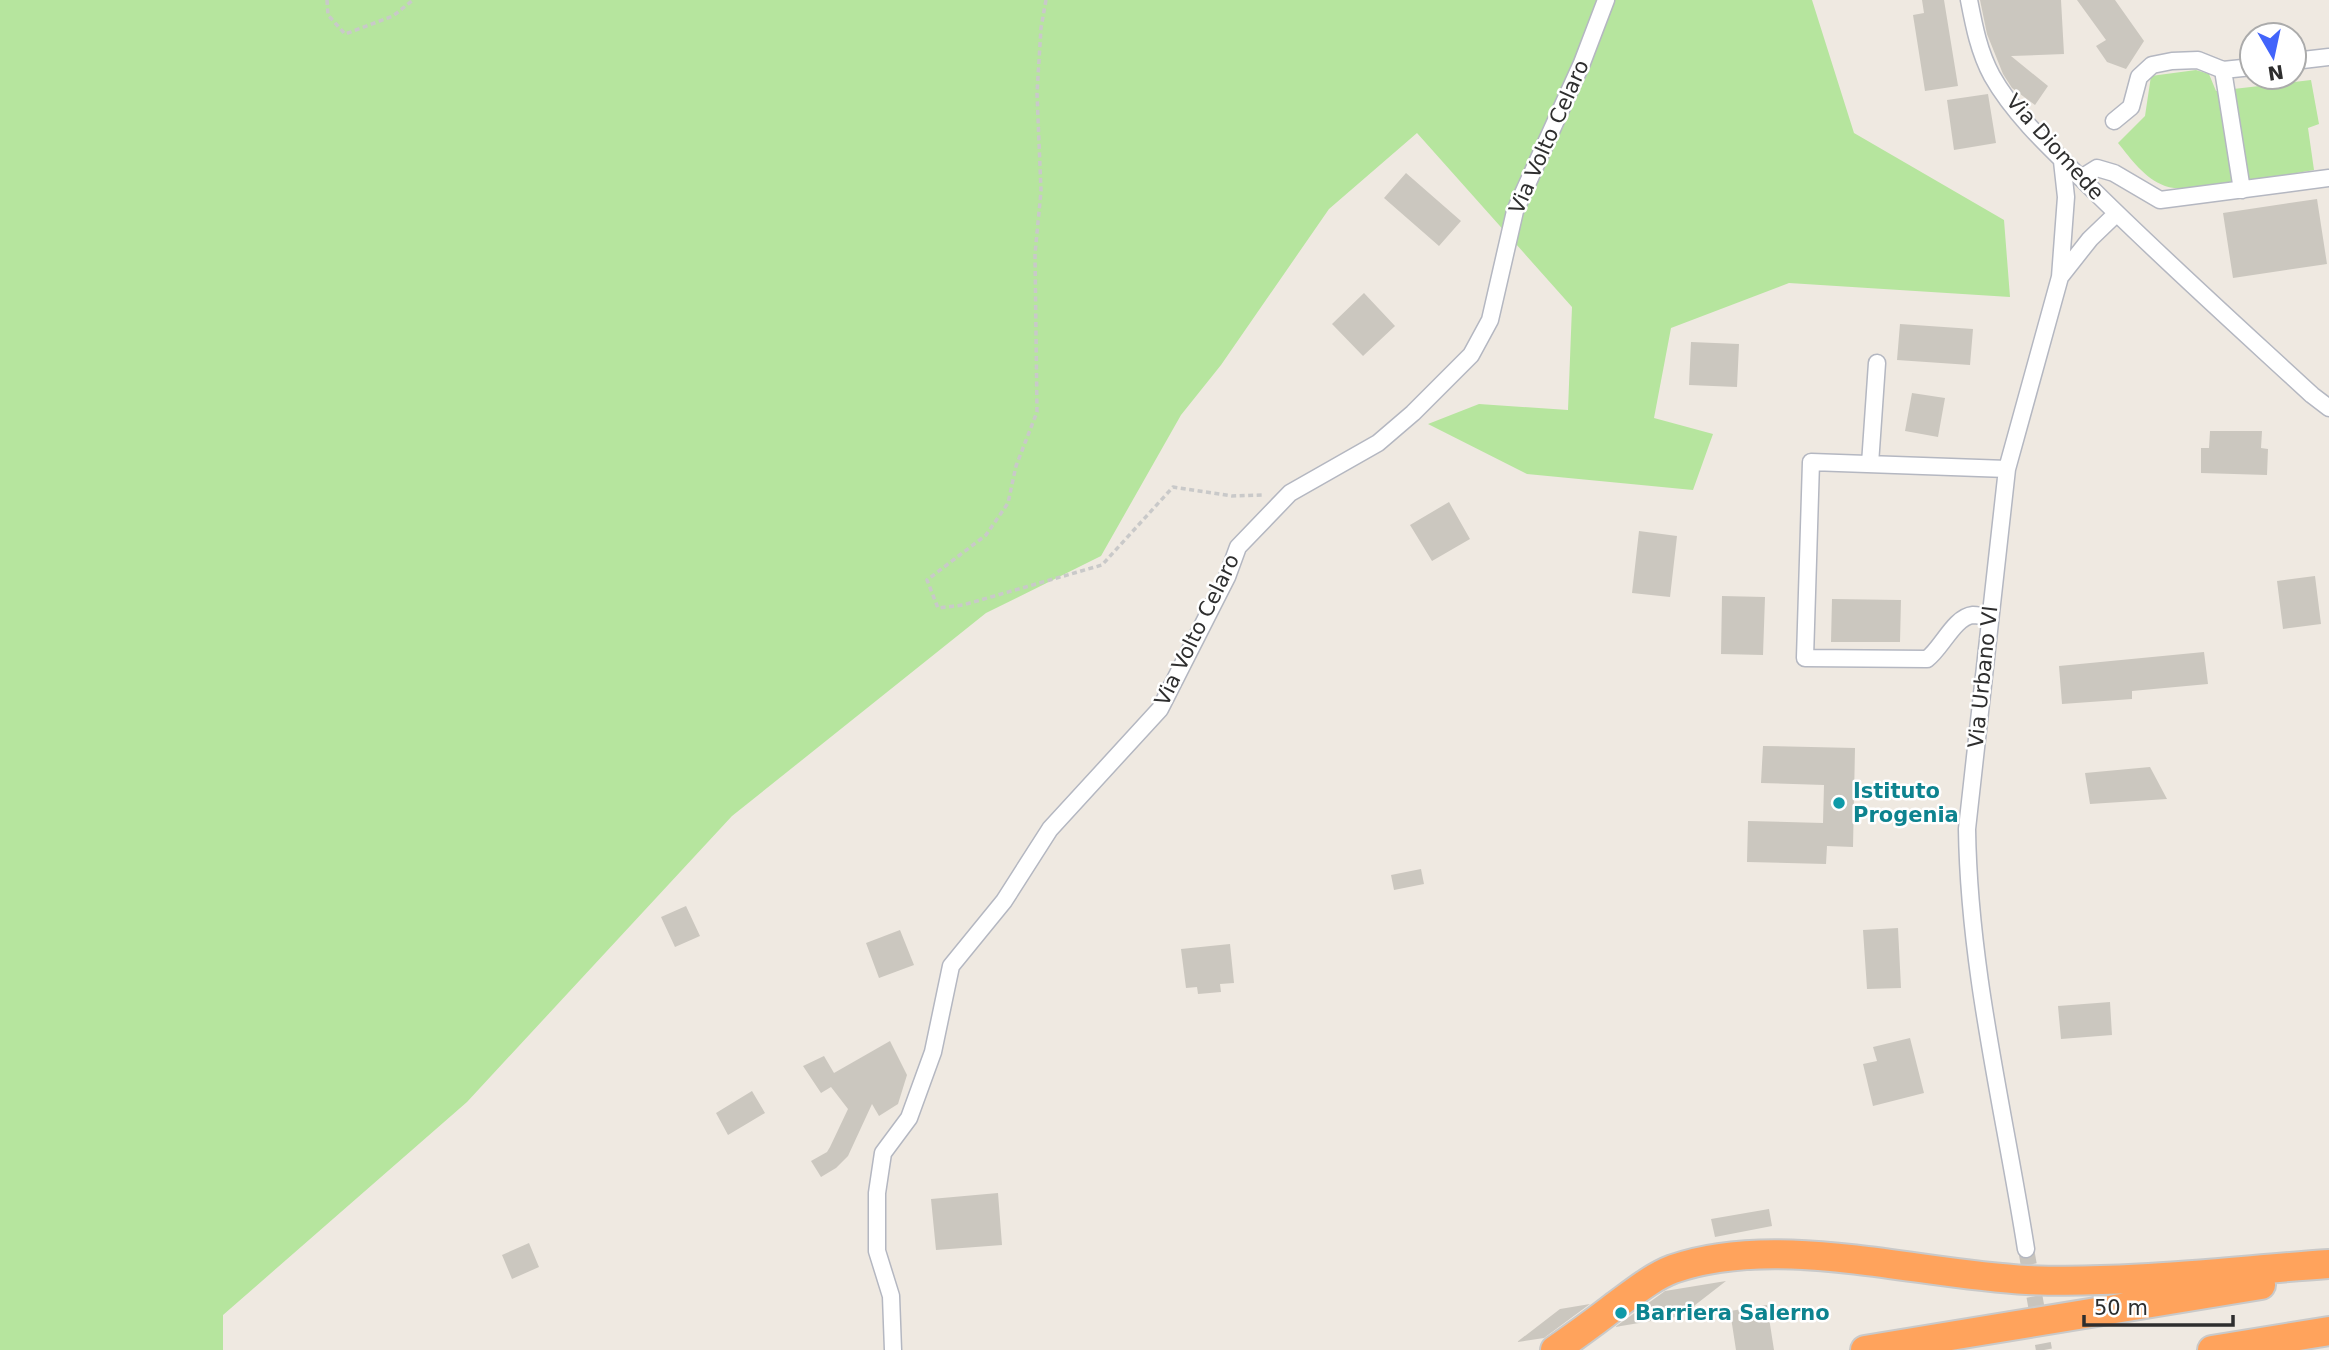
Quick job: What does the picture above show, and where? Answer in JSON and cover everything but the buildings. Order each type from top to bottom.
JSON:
[{"type":"highway","points":[[1555,1350],[1642,1287],[1672,1269],[1728,1258],[1756,1255],[1807,1256],[2026,1280],[2126,1278],[2329,1264]]},
{"type":"highway","points":[[1865,1350],[2329,1274]]},
{"type":"highway","points":[[2212,1350],[2329,1331]]},
{"type":"street","name":"Via Volto Celaro","points":[[893,1350],[891,1296],[877,1251],[877,1193],[883,1153],[909,1118],[933,1052],[951,966],[1004,901],[1050,829],[1160,709],[1227,578],[1238,547],[1290,494],[1378,443],[1413,413],[1471,355],[1490,320],[1515,211],[1582,63],[1606,0]]},
{"type":"street","name":"Via Diomede","points":[[1969,0],[1977,39],[1992,76],[2062,161],[2116,214],[2329,408]]},
{"type":"street","points":[[2308,59],[2329,57]]},
{"type":"street","points":[[2114,121],[2131,107],[2139,77],[2152,65],[2198,60],[2222,71],[2238,69]]},
{"type":"street","points":[[2222,71],[2242,190]]},
{"type":"street","name":"Via Urbano VI","points":[[2026,1249],[1980,993],[1967,882],[1966,829],[2007,469],[2060,276],[2067,197],[2062,161]]},
{"type":"street","points":[[2081,178],[2096,168],[2114,173],[2160,200],[2329,178]]},
{"type":"street","name":"Via Urbano VI","points":[[2060,276],[2090,239],[2116,214]]},
{"type":"street","points":[[1870,464],[1877,363]]},
{"type":"street","points":[[1990,617],[1972,615],[1961,620],[1936,652],[1927,659],[1805,658],[1811,462],[2007,469]]},
{"type":"path","points":[[327,0],[328,15],[345,34],[393,16],[413,0]]},
{"type":"path","points":[[1046,0],[1041,28],[1037,93],[1041,191],[1035,254],[1037,412],[1016,466],[1008,503],[986,535],[927,580],[938,607],[963,606],[1102,565],[1173,487],[1233,496],[1290,494]]},
{"type":"green space","points":[[0,0],[1812,0],[1854,133],[2004,220],[2010,297],[1789,283],[1671,328],[1654,418],[1713,434],[1693,490],[1527,474],[1428,424],[1479,404],[1568,410],[1572,307],[1417,133],[1329,209],[1221,365],[1181,415],[1101,556],[986,613],[732,816],[467,1102],[223,1315],[223,1350],[0,1350]]},
{"type":"green space","points":[[2196,70],[2209,74],[2216,91],[2238,88],[2238,91],[2308,91],[2308,80],[2311,80],[2319,124],[2308,128],[2314,170],[2216,187],[2178,188],[2157,183],[2133,162],[2118,143],[2145,116],[2151,76]]},
{"type":"tunnel","points":[[2026,1249],[2044,1350]]},
{"type":"place","name":"Istituto Progenia","points":[[1839,803]]},
{"type":"place","name":"Barriera Salerno","points":[[1621,1313]]}]
